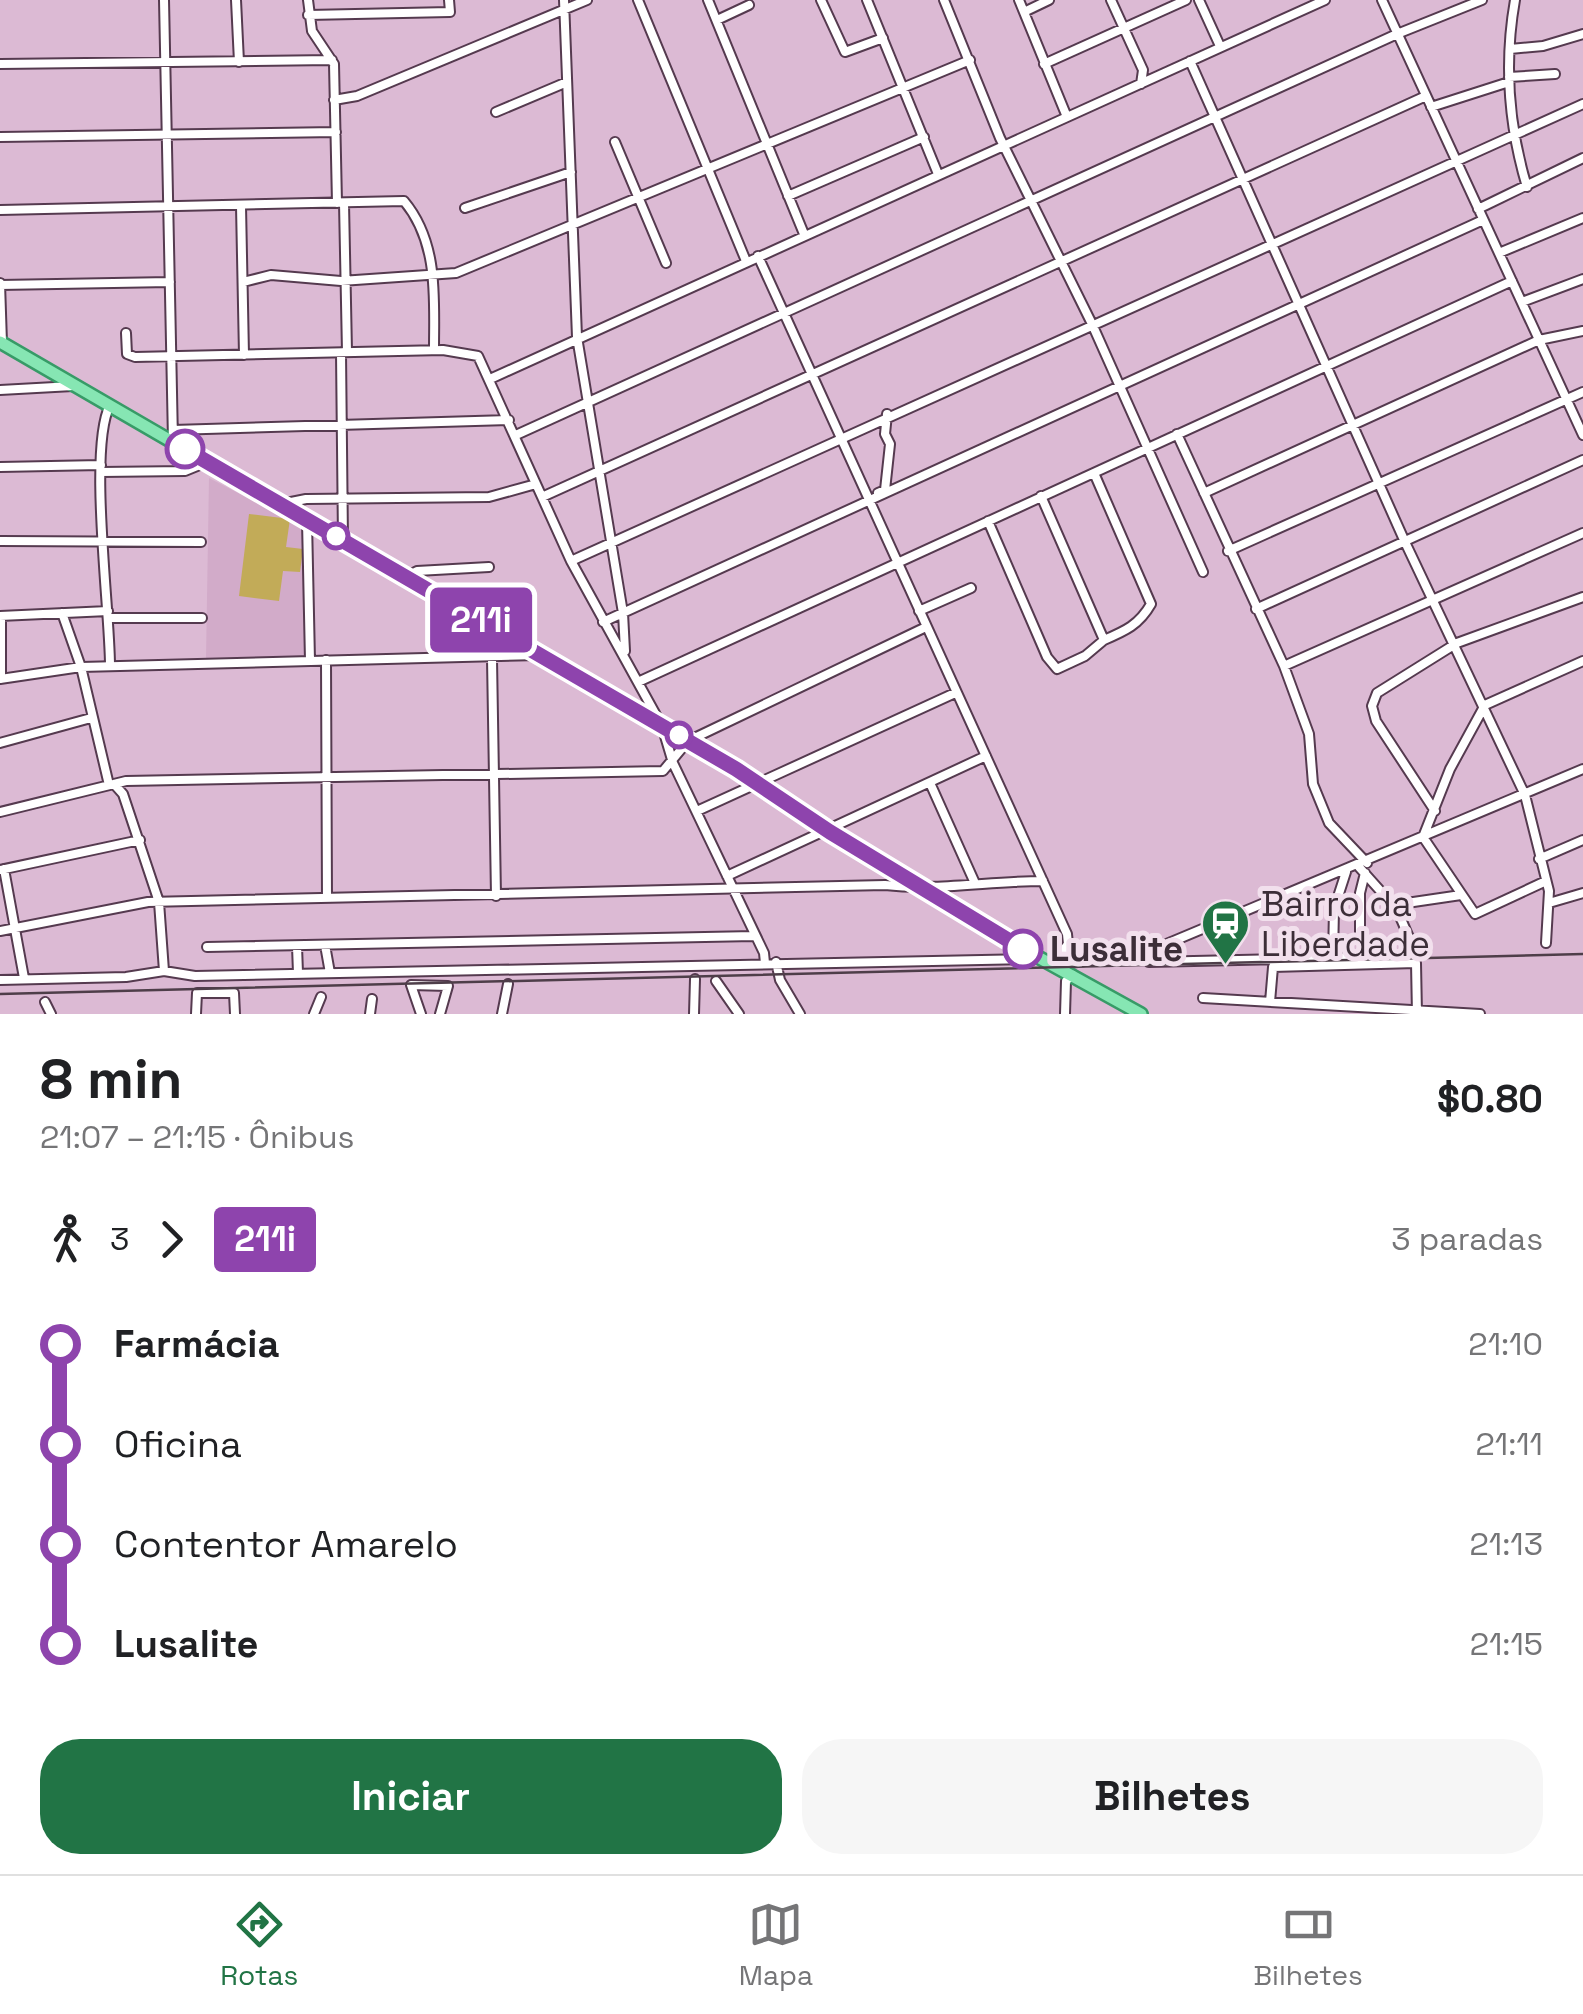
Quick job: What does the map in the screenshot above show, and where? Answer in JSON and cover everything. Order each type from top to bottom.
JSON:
[{"type":"main road","points":[[1,343],[73,386],[173,436],[208,462],[688,740],[830,832],[1141,1014]]},
{"type":"street","points":[[164,0],[173,436],[509,420]]},
{"type":"street","points":[[236,0],[239,62]]},
{"type":"street","points":[[308,0],[308,15],[332,60],[346,280],[344,541]]},
{"type":"street","points":[[380,0],[380,13]]},
{"type":"street","points":[[308,15],[450,12],[449,0]]},
{"type":"street","points":[[334,100],[357,96],[564,4],[587,0]]},
{"type":"street","points":[[638,0],[746,261]]},
{"type":"street","points":[[708,0],[804,234]]},
{"type":"street","points":[[822,0],[845,52],[883,38]]},
{"type":"street","points":[[867,0],[938,174]]},
{"type":"street","points":[[944,0],[1004,146],[1092,324],[1203,572]]},
{"type":"street","points":[[1019,0],[1068,117]]},
{"type":"street","points":[[1024,12],[1048,0]]},
{"type":"street","points":[[1110,0],[1143,70],[1152,79]]},
{"type":"street","points":[[1044,64],[1186,0]]},
{"type":"street","points":[[1199,0],[1220,46]]},
{"type":"street","points":[[490,379],[1325,0]]},
{"type":"street","points":[[1382,0],[1583,435]]},
{"type":"street","points":[[1444,0],[1450,13]]},
{"type":"street","points":[[516,435],[1397,34],[1482,0]]},
{"type":"street","points":[[1515,0],[1509,80],[1514,134],[1526,187]]},
{"type":"street","points":[[564,4],[577,337],[624,613],[625,652]]},
{"type":"street","points":[[717,20],[749,5]]},
{"type":"street","points":[[1510,48],[1542,46],[1583,34]]},
{"type":"street","points":[[303,61],[320,42]]},
{"type":"street","points":[[0,64],[332,60]]},
{"type":"street","points":[[242,278],[346,280],[461,272],[970,60]]},
{"type":"street","points":[[1190,61],[1246,180],[1325,367],[1525,794],[1546,881],[1546,943]]},
{"type":"street","points":[[1142,84],[1143,70]]},
{"type":"street","points":[[1431,106],[1509,80],[1555,74]]},
{"type":"street","points":[[496,112],[568,82]]},
{"type":"street","points":[[542,497],[1426,96]]},
{"type":"street","points":[[571,561],[887,414],[1454,158],[1583,104]]},
{"type":"street","points":[[0,137],[336,132]]},
{"type":"street","points":[[788,196],[924,138]]},
{"type":"street","points":[[615,142],[666,264]]},
{"type":"street","points":[[1478,209],[1583,158]]},
{"type":"street","points":[[465,208],[570,172]]},
{"type":"street","points":[[0,210],[407,203],[428,246],[434,274],[434,350]]},
{"type":"street","points":[[240,206],[244,355]]},
{"type":"street","points":[[1499,253],[1583,218]]},
{"type":"street","points":[[603,622],[1483,220]]},
{"type":"street","points":[[758,256],[1068,939],[1052,963]]},
{"type":"street","points":[[1522,302],[1583,279]]},
{"type":"street","points":[[1,343],[0,284],[170,282]]},
{"type":"street","points":[[638,682],[1145,446],[1512,282]]},
{"type":"street","points":[[1204,493],[1538,340],[1583,331]]},
{"type":"street","points":[[126,333],[129,356],[473,352],[490,379],[571,561],[603,622],[625,652],[662,726],[673,763],[764,963]]},
{"type":"street","points":[[48,390],[54,374]]},
{"type":"street","points":[[0,390],[73,386]]},
{"type":"street","points":[[1228,551],[1583,392]]},
{"type":"street","points":[[110,405],[104,420],[101,469],[110,666]]},
{"type":"street","points":[[871,501],[884,490],[890,444],[886,436],[887,414]]},
{"type":"street","points":[[1145,953],[1149,962],[1411,956],[1414,949],[1394,905],[1324,813],[1311,778],[1309,734],[1284,666],[1176,434]]},
{"type":"street","points":[[1256,609],[1583,460]]},
{"type":"street","points":[[0,467],[185,471],[208,462]]},
{"type":"street","points":[[988,521],[1047,657],[1057,669],[1085,656],[1104,640],[1133,628],[1151,604],[1094,473]]},
{"type":"street","points":[[280,504],[344,498],[497,496],[536,484]]},
{"type":"street","points":[[1041,496],[1104,640]]},
{"type":"street","points":[[307,520],[310,661]]},
{"type":"street","points":[[1284,666],[1583,533]]},
{"type":"street","points":[[0,542],[201,542]]},
{"type":"street","points":[[406,577],[417,571],[488,568]]},
{"type":"street","points":[[918,612],[971,588]]},
{"type":"street","points":[[1435,811],[1385,736],[1372,706],[1384,688],[1457,643],[1583,597]]},
{"type":"street","points":[[62,613],[82,667],[91,718],[111,785],[123,794]]},
{"type":"street","points":[[202,618],[62,613],[0,616],[0,679],[82,667],[540,655]]},
{"type":"street","points":[[0,812],[126,780],[663,772],[688,740],[926,627]]},
{"type":"street","points":[[492,659],[496,896]]},
{"type":"street","points":[[326,660],[327,898]]},
{"type":"street","points":[[1423,837],[1450,769],[1485,705],[1583,661]]},
{"type":"street","points":[[698,812],[955,693]]},
{"type":"street","points":[[0,742],[91,718]]},
{"type":"street","points":[[727,876],[830,832],[986,756]]},
{"type":"street","points":[[0,980],[126,977],[164,971],[196,976],[1019,957],[1052,963],[1145,953],[1364,868],[1423,837],[1583,769]]},
{"type":"street","points":[[126,780],[123,794],[158,902],[164,971]]},
{"type":"street","points":[[930,783],[974,881]]},
{"type":"street","points":[[1423,837],[1461,895],[1480,914],[1546,881]]},
{"type":"street","points":[[24,978],[2,870],[140,840]]},
{"type":"street","points":[[1539,859],[1583,840]]},
{"type":"street","points":[[1360,932],[1364,868]]},
{"type":"street","points":[[1332,958],[1334,909],[1346,872]]},
{"type":"street","points":[[0,932],[109,907],[158,902],[885,885],[926,890],[974,881],[1043,881]]},
{"type":"street","points":[[1548,903],[1583,893]]},
{"type":"street","points":[[1394,905],[1461,895]]},
{"type":"street","points":[[207,947],[754,936]]},
{"type":"street","points":[[325,945],[330,973]]},
{"type":"street","points":[[297,946],[298,973]]},
{"type":"street","points":[[776,962],[780,980],[800,1014]]},
{"type":"street","points":[[1270,1002],[1272,967],[1416,963],[1418,1012]]},
{"type":"street","points":[[1064,1014],[1066,981],[1073,975]]},
{"type":"street","points":[[694,1014],[695,979]]},
{"type":"street","points":[[716,982],[739,1014]]},
{"type":"street","points":[[502,1014],[508,984]]},
{"type":"street","points":[[422,1014],[411,985],[448,986],[440,1014]]},
{"type":"street","points":[[196,1014],[198,993],[224,991],[234,993],[235,1014]]},
{"type":"street","points":[[314,1014],[321,997]]},
{"type":"street","points":[[1203,998],[1480,1014]]},
{"type":"street","points":[[370,1014],[372,999]]},
{"type":"street","points":[[45,1002],[51,1014]]},
{"type":"shaded area","points":[[209,478],[304,527],[306,656],[206,658]]},
{"type":"shaded area","points":[[249,514],[290,519],[286,547],[303,549],[300,572],[283,571],[279,601],[239,596]]},
{"type":"railway","points":[[0,994],[1583,954]]},
{"type":"bus line","name":"211i","points":[[185,449],[736,769],[806,812],[830,832],[1023,949]]},
{"type":"place","name":"Lusalite","points":[[1023,949]]},
{"type":"place","name":"Bairro da Liberdade","points":[[1226,966]]}]
